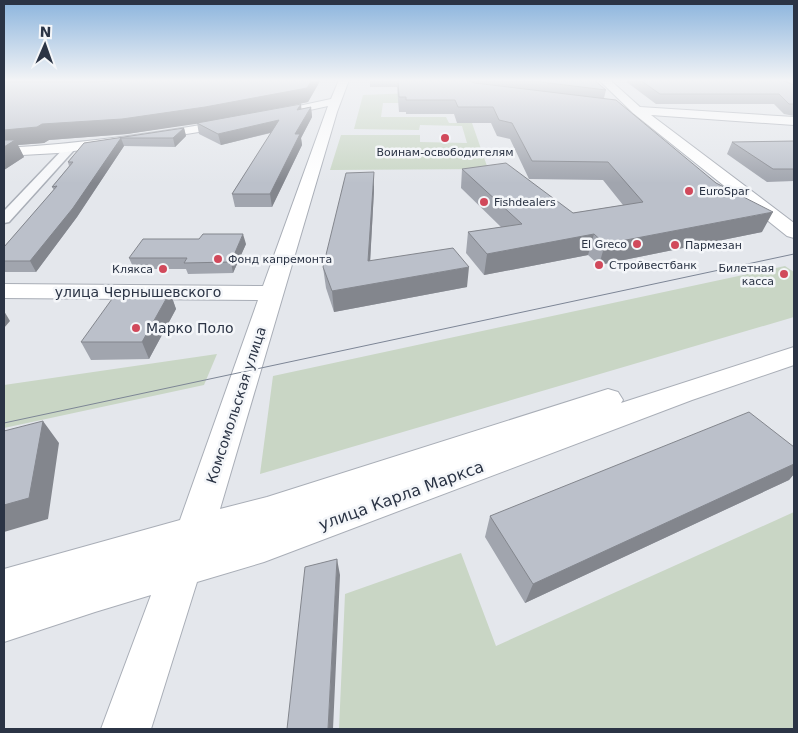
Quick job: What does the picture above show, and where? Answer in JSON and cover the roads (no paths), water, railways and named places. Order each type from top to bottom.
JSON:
[{"type":"main road","points":[[4,152],[70,148],[186,131],[275,114]]},
{"type":"main road","points":[[325,114],[330,116]]},
{"type":"main road","points":[[643,114],[794,232]]},
{"type":"main road","points":[[698,114],[794,121]]},
{"type":"main road","name":"Комсомольская улица","points":[[126,729],[187,551],[330,116]]},
{"type":"main road","name":"улица Чернышевского","points":[[4,291],[272,293]]},
{"type":"main road","name":"улица Карла Маркса","points":[[4,621],[95,591],[187,551],[267,513],[794,338]]},
{"type":"main road","name":"улица Карла Маркса","points":[[4,589],[101,559],[264,544],[682,393],[794,356]]},
{"type":"street","points":[[4,218],[70,148]]},
{"type":"tram line","points":[[4,423],[794,254]]},
{"type":"place","name":"Воинам-освободителям","points":[[445,138]]},
{"type":"place","name":"EuroSpar","points":[[689,191]]},
{"type":"place","name":"Fishdealers","points":[[484,202]]},
{"type":"place","name":"El Greco","points":[[637,244]]},
{"type":"place","name":"Пармезан","points":[[675,245]]},
{"type":"place","name":"Фонд капремонта","points":[[218,259]]},
{"type":"place","name":"Стройвестбанк","points":[[599,265]]},
{"type":"place","name":"Клякса","points":[[163,269]]},
{"type":"place","name":"Билетная касса","points":[[784,274]]},
{"type":"place","name":"Марко Поло","points":[[136,328]]}]
